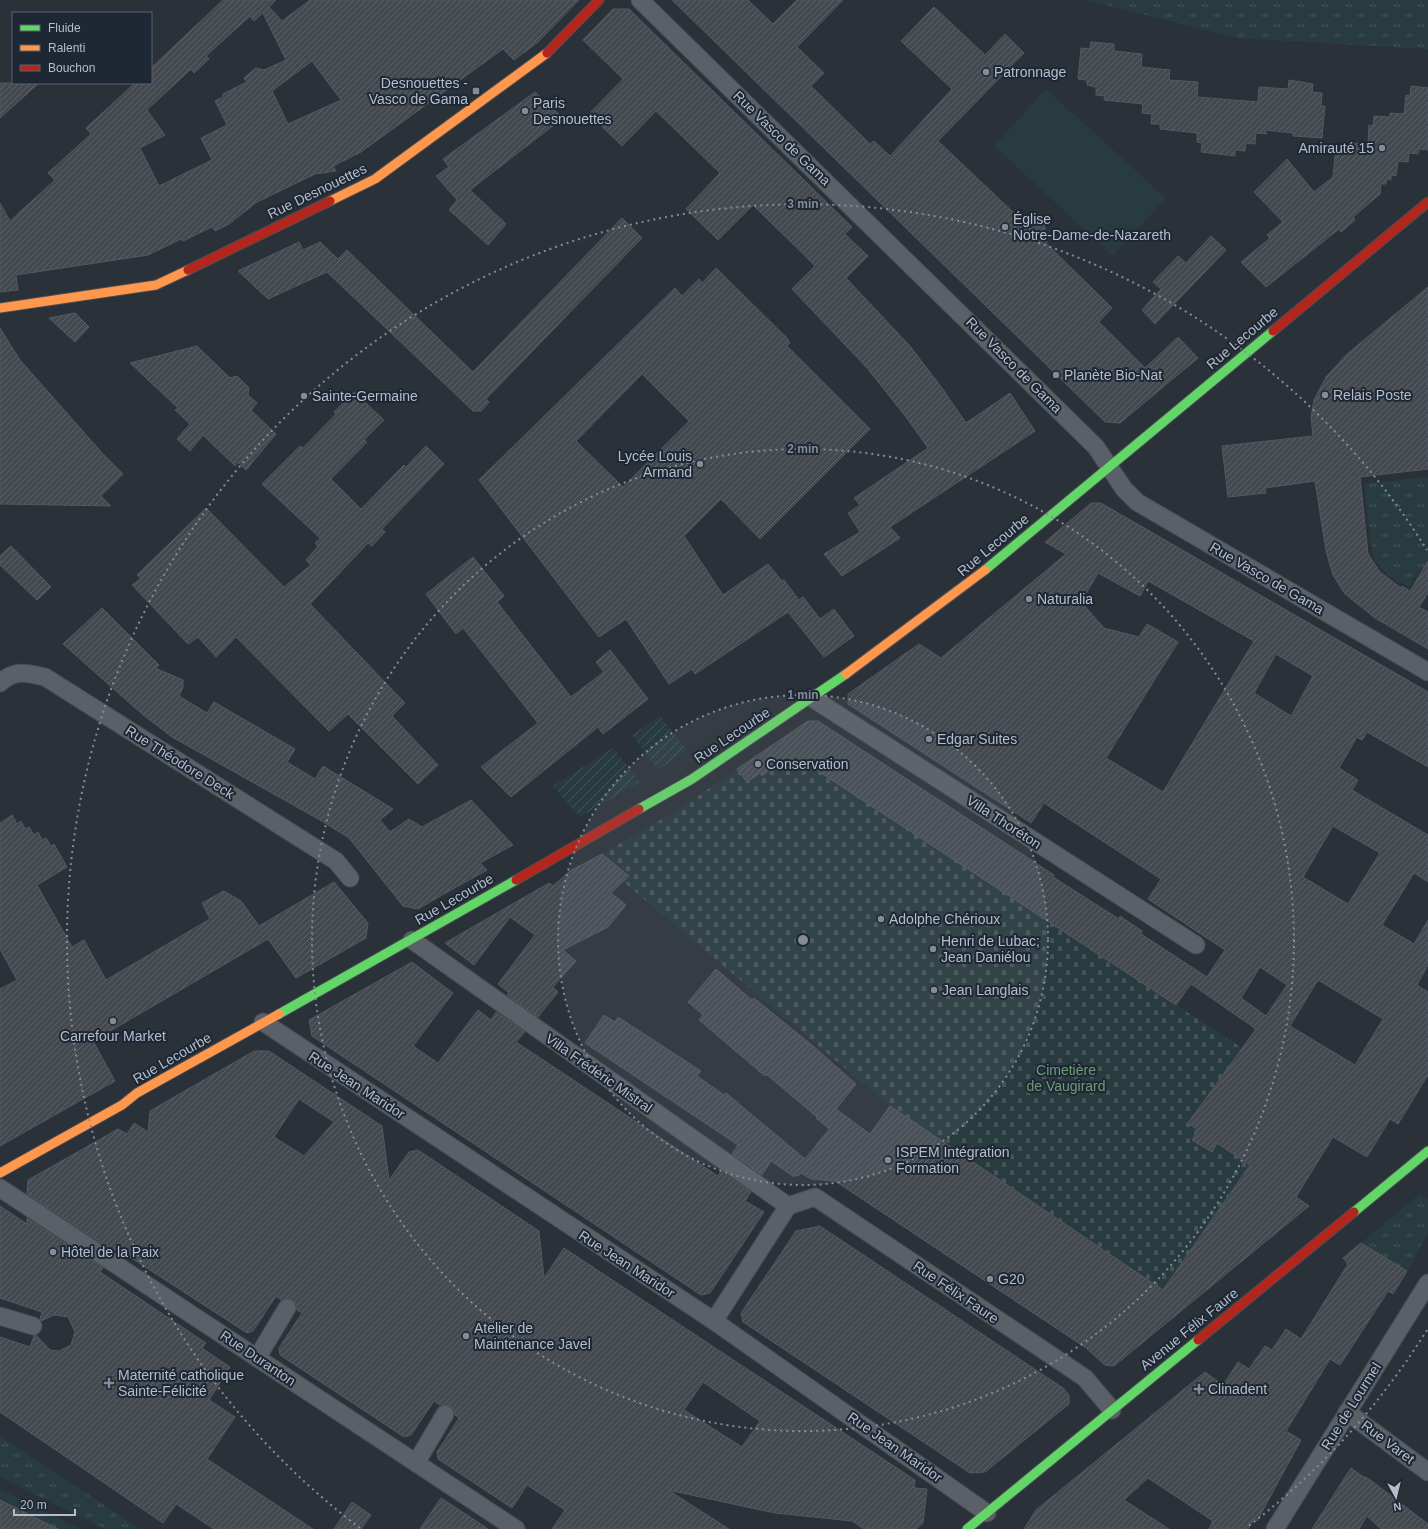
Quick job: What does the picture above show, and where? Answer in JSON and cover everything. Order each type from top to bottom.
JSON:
[{"type":"main road","name":"Rue Desnouettes","points":[[0,308],[156,285],[376,179],[546,54],[599,0]]},
{"type":"main road","name":"Rue Lecourbe","points":[[0,1173],[122,1105],[137,1093],[263,1022],[295,1006],[692,780],[812,698],[975,579],[1428,202]]},
{"type":"main road","name":"Avenue Félix Faure","points":[[967,1529],[1428,1151]]},
{"type":"street","name":"Rue Vasco de Gama","points":[[640,0],[1007,357],[1096,447],[1124,489],[1137,502],[1428,672]]},
{"type":"street","name":"Rue Théodore Deck","points":[[0,683],[8,675],[24,672],[45,677],[336,861],[350,878]]},
{"type":"street","name":"Villa Thoréton","points":[[812,698],[1196,945]]},
{"type":"street","name":"Villa Frédéric Mistral","points":[[412,940],[788,1206]]},
{"type":"street","name":"Rue Jean Maridor","points":[[263,1022],[714,1321],[987,1513]]},
{"type":"street","name":"Rue Duranton","points":[[0,1188],[516,1529]]},
{"type":"street","name":"Rue Félix Faure","points":[[788,1206],[815,1197],[1085,1378],[1112,1410]]},
{"type":"street","points":[[714,1321],[788,1206]]},
{"type":"street","name":"Rue de Lourmel","points":[[1275,1529],[1428,1283]]},
{"type":"street","points":[[257,1358],[287,1308]]},
{"type":"street","points":[[0,1316],[33,1326]]},
{"type":"street","name":"Rue Varet","points":[[1347,1412],[1428,1472]]},
{"type":"street","points":[[416,1463],[445,1414]]},
{"type":"green space","points":[[1086,0],[1428,0],[1428,49],[1237,38]]},
{"type":"green space","points":[[1046,89],[1166,198],[1113,256],[994,146]]},
{"type":"green space","points":[[1428,477],[1428,574],[1420,569],[1409,587],[1388,575],[1380,567],[1373,556],[1364,484]]},
{"type":"green space","points":[[660,716],[687,750],[658,770],[632,735]]},
{"type":"green space","name":"Cimetière de Vaugirard","points":[[776,743],[1242,1048],[1188,1122],[1250,1165],[1164,1290],[890,1106],[595,858],[676,811]]},
{"type":"green space","points":[[613,748],[640,782],[580,817],[553,786]]},
{"type":"green space","points":[[1421,1193],[1428,1199],[1428,1234],[1407,1271],[1361,1243]]},
{"type":"green space","points":[[0,1437],[141,1529],[105,1529],[0,1477]]},
{"type":"green space","points":[[0,1489],[80,1529],[0,1529]]},
{"type":"building","points":[[223,0],[276,0],[269,7],[282,21],[310,0],[579,0],[538,42],[514,60],[503,49],[361,152],[333,166],[336,171],[315,174],[257,202],[229,224],[215,231],[212,227],[183,241],[181,239],[148,255],[16,275],[18,290],[0,292],[0,203],[10,221],[55,180],[48,173],[91,134],[86,128],[134,84],[152,84],[152,67]],"holes":[[[263,13],[286,60],[264,70],[256,68],[244,78],[247,82],[223,94],[223,97],[215,101],[227,125],[201,138],[212,160],[159,186],[140,148],[165,135],[147,110],[191,69],[194,73],[209,59],[206,56],[250,16],[254,21]],[[312,61],[341,100],[288,124],[272,91]]]},
{"type":"building","points":[[672,0],[748,0],[773,24],[797,0],[843,0],[797,47],[824,73],[811,86],[870,144],[874,141],[890,156],[952,89],[901,41],[934,7],[985,55],[1005,34],[1024,53],[938,141],[1031,229],[1043,216],[1047,244],[1112,308],[1099,322],[1145,368],[1178,337],[1198,358],[1120,423],[1105,422]]},
{"type":"building","points":[[613,9],[629,9],[852,227],[845,234],[868,256],[846,278],[910,346],[966,423],[1010,393],[1035,431],[890,527],[900,538],[842,576],[824,554],[860,532],[848,513],[860,505],[854,498],[928,448],[906,417],[867,368],[792,289],[815,266],[803,254],[753,205],[718,240],[686,209],[720,173],[656,111],[622,146],[589,114],[623,79],[583,40]]},
{"type":"building","points":[[1091,42],[1114,44],[1114,51],[1142,54],[1141,67],[1170,70],[1169,80],[1198,82],[1197,97],[1258,102],[1259,87],[1288,89],[1289,80],[1313,84],[1312,92],[1322,93],[1321,106],[1325,106],[1322,138],[1293,136],[1293,133],[1264,130],[1267,134],[1256,133],[1255,144],[1246,143],[1245,151],[1235,150],[1235,156],[1201,152],[1202,143],[1197,142],[1197,133],[1160,129],[1160,124],[1151,124],[1152,114],[1142,113],[1143,104],[1104,100],[1105,96],[1096,95],[1096,87],[1087,85],[1087,80],[1078,79],[1081,48],[1090,49]]},
{"type":"building","points":[[0,83],[38,84],[0,118]]},
{"type":"building","points":[[1411,86],[1428,88],[1428,150],[1419,149],[1418,154],[1409,153],[1408,162],[1398,161],[1396,176],[1391,175],[1391,180],[1387,179],[1386,184],[1381,184],[1380,194],[1353,217],[1355,220],[1341,232],[1339,229],[1266,287],[1241,262],[1270,238],[1267,235],[1283,222],[1254,192],[1287,159],[1314,192],[1333,177],[1336,146],[1352,147],[1353,143],[1368,144],[1369,125],[1373,126],[1374,116],[1390,117],[1390,113],[1404,114],[1406,95],[1410,96]]},
{"type":"building","points":[[535,92],[563,118],[470,190],[506,224],[488,245],[449,210],[457,200],[436,176],[449,167],[443,159]]},
{"type":"building","points":[[622,218],[642,238],[486,399],[489,402],[481,411],[473,411],[327,272],[268,299],[238,271],[299,242],[303,250],[320,242],[338,259],[347,250],[473,372]]},
{"type":"building","points":[[1211,236],[1226,250],[1155,324],[1142,310],[1161,289],[1153,282],[1178,256],[1186,263]]},
{"type":"building","name":"Lycée Louis Armand","points":[[716,268],[787,338],[790,343],[787,346],[870,429],[760,539],[721,499],[684,536],[723,595],[768,564],[782,581],[784,580],[799,600],[803,597],[820,619],[834,609],[854,636],[824,657],[788,612],[695,674],[692,669],[669,684],[626,619],[599,637],[479,480],[675,288],[682,296],[699,279],[702,283]],"holes":[[[642,374],[689,421],[623,487],[576,441]]]},
{"type":"building","points":[[1428,287],[1428,469],[1360,477],[1368,554],[1380,572],[1401,588],[1402,586],[1410,591],[1428,561],[1428,593],[1419,607],[1428,612],[1428,649],[1375,618],[1345,594],[1333,575],[1326,551],[1315,481],[1265,488],[1266,493],[1228,497],[1222,446],[1313,436],[1311,417],[1314,400],[1326,377],[1347,354]]},
{"type":"building","points":[[75,313],[89,327],[75,342],[49,318]]},
{"type":"building","points":[[0,328],[20,360],[103,454],[123,474],[101,496],[111,506],[0,504]]},
{"type":"building","points":[[197,346],[230,378],[237,376],[249,388],[248,395],[257,403],[251,410],[276,434],[246,470],[238,462],[235,466],[203,435],[190,451],[177,439],[190,424],[175,410],[178,408],[130,363]]},
{"type":"building","points":[[354,392],[384,420],[364,440],[367,442],[331,479],[361,509],[404,465],[406,467],[426,446],[444,464],[382,529],[385,532],[372,546],[368,543],[310,604],[405,703],[392,716],[438,765],[418,784],[348,714],[329,731],[236,637],[216,657],[198,637],[188,644],[132,585],[141,578],[137,575],[206,508],[284,587],[311,565],[306,560],[318,546],[315,543],[320,538],[262,484],[300,446],[303,448],[336,414],[334,412]]},
{"type":"building","points":[[1091,503],[1101,503],[1428,692],[1428,767],[1367,732],[1362,740],[1357,737],[1339,768],[1358,780],[1352,790],[1428,835],[1428,882],[1414,873],[1382,925],[1414,944],[1428,920],[1428,965],[1417,985],[1428,992],[1428,1075],[1398,1124],[1390,1119],[1367,1157],[1333,1137],[1296,1197],[1309,1206],[1114,1366],[1105,1365],[1086,1348],[835,1181],[811,1179],[801,1173],[794,1177],[771,1161],[762,1175],[732,1154],[738,1145],[585,1043],[604,1015],[615,1022],[618,1017],[701,1071],[697,1076],[724,1095],[726,1093],[805,1159],[829,1129],[766,1074],[765,1076],[699,1020],[703,1015],[688,1002],[716,969],[752,1000],[754,998],[813,1046],[856,1084],[836,1109],[870,1134],[890,1106],[1163,1290],[1250,1165],[1217,1143],[1212,1152],[1192,1140],[1198,1130],[1188,1123],[1256,1029],[1191,984],[1176,1005],[795,756],[789,766],[782,761],[762,776],[760,773],[747,782],[737,769],[808,721],[818,721],[1054,875],[1053,877],[1119,919],[1120,916],[1142,931],[1141,934],[1207,977],[1225,950],[1148,899],[1161,879],[1044,803],[1031,823],[848,704],[848,694],[919,644],[941,658],[1066,554],[1045,542]],"holes":[[[1098,573],[1140,596],[1148,581],[1254,641],[1163,792],[1106,758],[1178,642],[1147,624],[1139,637],[1104,628],[1081,602]],[[1276,654],[1313,676],[1291,716],[1254,693]],[[1333,826],[1380,853],[1348,904],[1303,877]],[[1260,967],[1287,985],[1266,1016],[1241,998]],[[1318,980],[1383,1019],[1355,1065],[1290,1026]]]},
{"type":"building","points":[[11,546],[51,587],[37,600],[0,565],[0,556]]},
{"type":"building","points":[[473,557],[504,596],[497,602],[571,697],[604,672],[596,662],[610,650],[648,699],[603,734],[598,727],[511,797],[481,767],[538,723],[463,628],[456,634],[426,594]]},
{"type":"building","points":[[102,608],[159,665],[155,668],[183,680],[183,687],[179,696],[207,713],[214,702],[295,749],[287,762],[315,779],[323,766],[393,809],[380,820],[390,832],[409,819],[422,827],[471,800],[513,845],[480,863],[487,870],[418,909],[403,906],[349,838],[320,820],[172,737],[142,714],[63,644]]},
{"type":"building","points":[[12,815],[17,824],[21,821],[25,829],[29,827],[34,835],[38,832],[42,840],[46,838],[51,846],[54,844],[67,867],[37,885],[72,947],[84,940],[106,980],[210,919],[202,903],[224,891],[241,901],[259,926],[334,882],[368,923],[366,938],[296,978],[268,939],[93,1041],[115,1081],[0,1146],[0,989],[17,980],[0,949],[0,823]]},
{"type":"building","points":[[602,854],[629,876],[611,893],[626,905],[608,927],[563,950],[576,961],[553,987],[558,992],[538,1017],[507,995],[509,993],[498,984],[535,935],[510,917],[474,965],[445,943],[549,883],[553,886],[570,871]]},
{"type":"building","points":[[412,962],[453,993],[413,1046],[438,1063],[478,1010],[491,1020],[496,1012],[525,1032],[516,1042],[718,1176],[721,1171],[751,1192],[745,1201],[764,1212],[710,1293],[701,1295],[312,1036],[309,1020]]},
{"type":"building","points":[[254,1051],[269,1051],[382,1126],[389,1180],[409,1152],[418,1150],[539,1231],[544,1278],[564,1248],[915,1480],[914,1488],[927,1489],[923,1523],[916,1529],[864,1529],[852,1521],[775,1513],[668,1490],[729,1529],[552,1529],[565,1510],[527,1485],[512,1508],[438,1459],[437,1452],[459,1418],[455,1415],[454,1409],[450,1406],[446,1404],[440,1405],[434,1401],[411,1435],[404,1437],[280,1355],[279,1348],[302,1313],[297,1310],[296,1304],[292,1300],[287,1298],[281,1300],[276,1296],[253,1331],[247,1333],[116,1248],[114,1251],[27,1194],[28,1180],[118,1129],[127,1134],[134,1123],[148,1132],[150,1111]],"holes":[[[299,1099],[334,1122],[304,1156],[274,1137]],[[703,1382],[760,1421],[742,1447],[684,1410]]]},
{"type":"building","name":"Maternité catholique Sainte-Félicité","points":[[0,1206],[27,1224],[27,1218],[103,1268],[100,1272],[206,1343],[202,1348],[230,1367],[209,1400],[235,1417],[207,1459],[313,1529],[214,1529],[176,1504],[163,1523],[0,1412],[0,1337],[30,1347],[34,1336],[36,1335],[50,1350],[59,1351],[71,1345],[75,1332],[68,1317],[54,1315],[41,1321],[40,1319],[42,1312],[0,1298]]},
{"type":"building","points":[[820,1226],[1063,1388],[1069,1395],[1069,1404],[985,1472],[970,1473],[743,1322],[741,1313],[796,1231]]},
{"type":"building","points":[[1361,1243],[1407,1271],[1393,1294],[1388,1291],[1340,1365],[1330,1359],[1286,1431],[1301,1440],[1257,1521],[1254,1519],[1248,1529],[1209,1529],[1213,1521],[1148,1478],[1124,1500],[1169,1529],[1024,1529],[1036,1510],[1205,1372],[1223,1385],[1238,1362],[1249,1369],[1265,1346],[1272,1350],[1286,1329],[1301,1339],[1348,1264],[1343,1258]]},
{"type":"building","points":[[1351,1468],[1369,1479],[1428,1524],[1428,1529],[1381,1529],[1367,1516],[1359,1529],[1312,1529]]},
{"type":"building","points":[[441,1498],[464,1513],[488,1529],[420,1529]]},
{"type":"building","points":[[0,1500],[58,1529],[0,1529]]},
{"type":"building","points":[[352,1502],[371,1515],[361,1529],[334,1529]]},
{"type":"traffic: fast","points":[[985,570],[1273,331]]},
{"type":"traffic: fast","points":[[639,809],[692,779],[846,674]]},
{"type":"traffic: fast","points":[[279,1014],[516,880]]},
{"type":"traffic: fast","points":[[1354,1212],[1428,1151]]},
{"type":"traffic: fast","points":[[967,1529],[1198,1340]]},
{"type":"traffic: slow","points":[[330,201],[375,179],[547,53]]},
{"type":"traffic: slow","points":[[0,308],[156,285],[188,270]]},
{"type":"traffic: slow","points":[[846,674],[985,570]]},
{"type":"traffic: slow","points":[[0,1173],[122,1105],[137,1093],[279,1014]]},
{"type":"traffic: jam","points":[[547,53],[599,0]]},
{"type":"traffic: jam","points":[[188,270],[330,201]]},
{"type":"traffic: jam","points":[[1273,331],[1428,202]]},
{"type":"traffic: jam","points":[[516,880],[639,809]]},
{"type":"traffic: jam","points":[[1198,1340],[1354,1212]]},
{"type":"place","name":"Patronnage","points":[[986,72]]},
{"type":"place","name":"Desnouettes - Vasco de Gama","points":[[476,91]]},
{"type":"place","name":"Paris Desnouettes","points":[[525,111]]},
{"type":"place","name":"Amirauté 15","points":[[1382,148]]},
{"type":"place","name":"Église Notre-Dame-de-Nazareth","points":[[1005,227]]},
{"type":"place","name":"Planète Bio-Nat","points":[[1056,375]]},
{"type":"place","name":"Relais Poste","points":[[1325,395]]},
{"type":"place","name":"Sainte-Germaine","points":[[304,396]]},
{"type":"place","name":"Lycée Louis Armand","points":[[700,464]]},
{"type":"place","name":"Naturalia","points":[[1029,599]]},
{"type":"place","name":"Edgar Suites","points":[[929,739]]},
{"type":"place","name":"Conservation","points":[[758,764]]},
{"type":"place","name":"Adolphe Chérioux","points":[[881,919]]},
{"type":"place","name":"Henri de Lubac; Jean Daniélou","points":[[933,949]]},
{"type":"place","name":"Jean Langlais","points":[[934,990]]},
{"type":"place","name":"Carrefour Market","points":[[113,1021]]},
{"type":"place","name":"ISPEM Intégration Formation","points":[[888,1160]]},
{"type":"place","name":"Hôtel de la Paix","points":[[53,1252]]},
{"type":"place","name":"G20","points":[[990,1279]]},
{"type":"place","name":"Atelier de Maintenance Javel","points":[[466,1336]]},
{"type":"place","name":"Maternité catholique Sainte-Félicité","points":[[109,1383]]},
{"type":"place","name":"Clinadent","points":[[1199,1389]]}]
